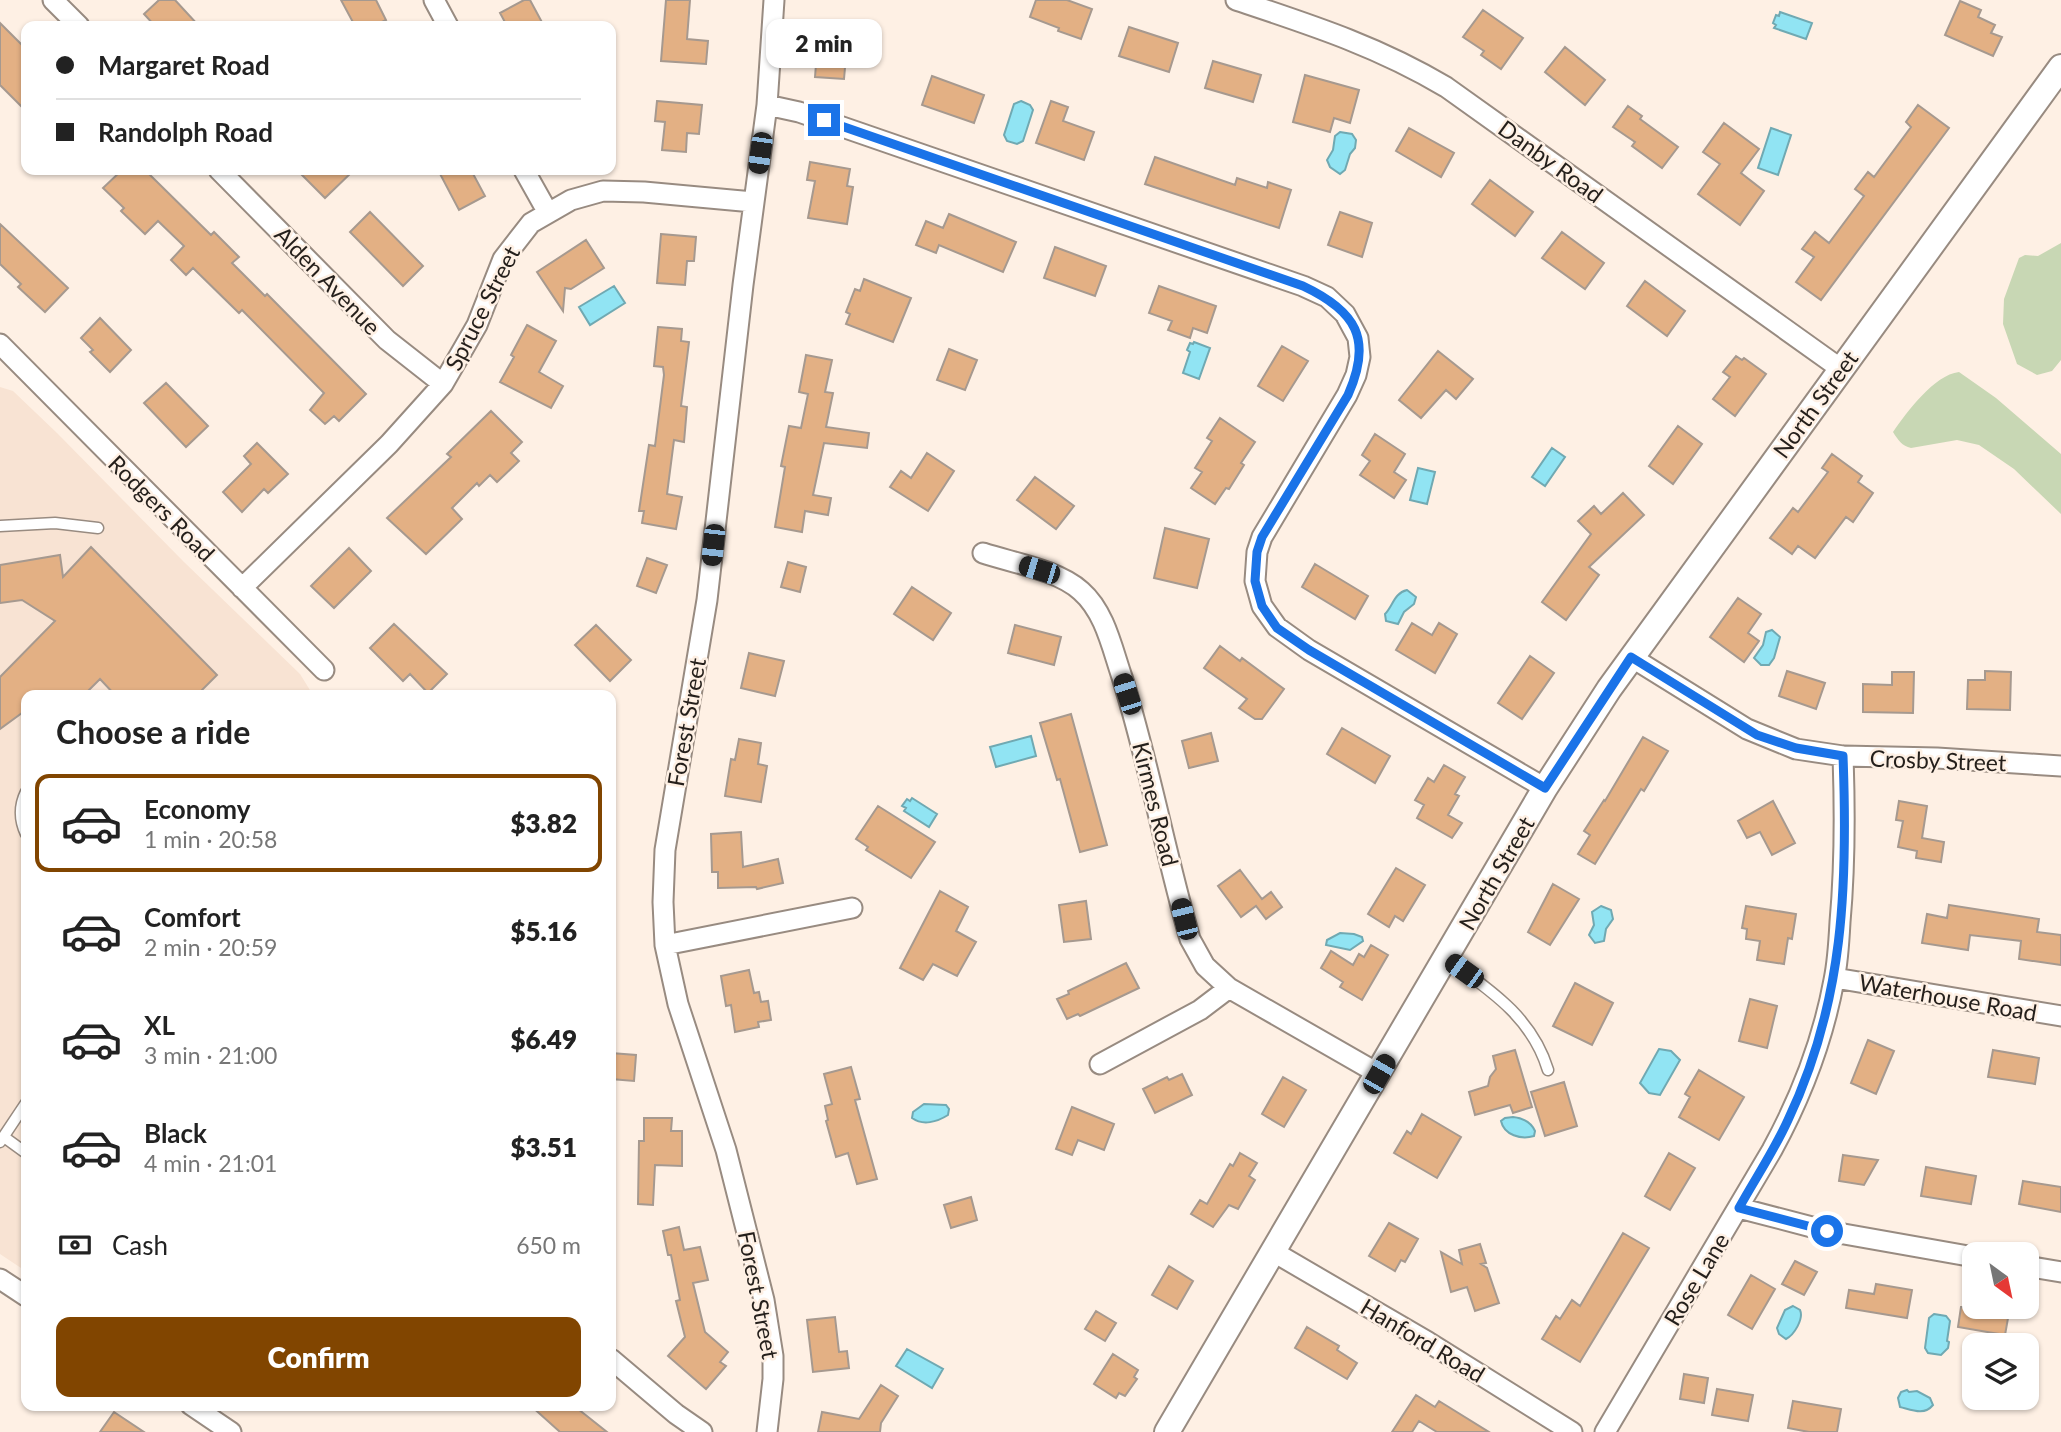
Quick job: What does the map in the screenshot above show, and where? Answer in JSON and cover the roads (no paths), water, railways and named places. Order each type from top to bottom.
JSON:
[{"type":"street","points":[[53,0],[74,21]]},
{"type":"street","points":[[434,0],[445,21]]},
{"type":"street","name":"Forest Street","points":[[767,1432],[773,1356],[764,1300],[733,1176],[678,1004],[665,945],[663,902],[665,850],[707,600],[753,202],[767,105],[774,0]]},
{"type":"street","name":"Danby Road","points":[[1236,0],[1352,39],[1402,62],[1446,87],[1840,369]]},
{"type":"street","name":"North Street","points":[[1167,1432],[1545,788],[1631,657],[2061,67]]},
{"type":"street","points":[[767,105],[799,112],[1303,286],[1334,302],[1350,320],[1359,348],[1356,375],[1348,395],[1262,537],[1255,567],[1255,581],[1262,606],[1277,628],[1309,650],[1545,788]]},
{"type":"street","name":"Alden Avenue","points":[[224,175],[387,340],[443,384]]},
{"type":"street","points":[[527,175],[547,211]]},
{"type":"street","name":"Spruce Street","points":[[242,588],[404,429],[443,384],[471,336],[503,259],[524,229],[547,211],[585,195],[603,191],[753,202]]},
{"type":"street","name":"Rodgers Road","points":[[0,344],[324,670]]},
{"type":"street","name":"Kirmes Road","points":[[983,553],[1072,583],[1088,597],[1099,615],[1112,645],[1135,718],[1190,939],[1205,966],[1229,988],[1379,1074]]},
{"type":"street","name":"Crosby Street","points":[[1631,657],[1757,735],[1796,748],[1843,756],[1937,758],[2061,766]]},
{"type":"street","name":"Rose Lane","points":[[1605,1432],[1773,1150],[1812,1062],[1835,978],[1844,876],[1843,756]]},
{"type":"street","points":[[665,945],[852,908]]},
{"type":"street","name":"Waterhouse Road","points":[[1835,978],[2061,1016]]},
{"type":"street","points":[[1100,1064],[1200,1010],[1229,988]]},
{"type":"street","points":[[1739,1208],[1827,1231],[1962,1254]]},
{"type":"street","name":"Hanford Road","points":[[1272,1251],[1429,1342],[1572,1432]]},
{"type":"street","points":[[2039,1268],[2061,1272]]},
{"type":"street","points":[[0,1279],[21,1292]]},
{"type":"street","points":[[616,1363],[676,1414],[702,1432]]},
{"type":"street","points":[[200,1411],[231,1432]]},
{"type":"lane","points":[[0,526],[55,523],[97,527]]},
{"type":"lane","points":[[1446,958],[1499,997],[1541,1048],[1548,1070]]},
{"type":"lane","points":[[21,1110],[2,1139],[21,1150]]},
{"type":"water","points":[[1780,12],[1812,23],[1806,39],[1774,28],[1776,15],[1779,16]]},
{"type":"water","points":[[1021,101],[1030,105],[1033,110],[1023,141],[1017,144],[1007,141],[1004,135],[1014,104]]},
{"type":"water","points":[[1771,128],[1791,135],[1778,175],[1758,168]]},
{"type":"water","points":[[1340,132],[1352,134],[1356,140],[1345,170],[1340,174],[1330,167],[1327,160],[1333,150],[1335,136]]},
{"type":"water","points":[[614,286],[625,303],[590,325],[579,307]]},
{"type":"water","points":[[1190,343],[1210,348],[1199,379],[1183,373],[1190,352],[1187,350]]},
{"type":"water","points":[[1552,448],[1565,457],[1545,486],[1532,477]]},
{"type":"water","points":[[1418,468],[1435,472],[1427,504],[1410,500]]},
{"type":"water","points":[[1407,590],[1416,597],[1414,604],[1404,612],[1398,624],[1386,621],[1385,614],[1394,600]]},
{"type":"water","points":[[1772,630],[1780,637],[1774,658],[1769,665],[1761,665],[1754,658],[1763,645],[1766,632]]},
{"type":"water","points":[[1031,736],[1036,756],[996,767],[990,747]]},
{"type":"water","points":[[912,798],[937,814],[929,827],[904,811],[906,808],[902,806],[907,799],[910,801]]},
{"type":"water","points":[[1601,906],[1611,910],[1613,919],[1606,929],[1604,941],[1595,943],[1589,935],[1594,925],[1592,912]]},
{"type":"water","points":[[1340,933],[1354,934],[1362,937],[1363,941],[1350,950],[1326,945],[1327,940]]},
{"type":"water","points":[[1659,1049],[1671,1051],[1680,1060],[1660,1095],[1649,1093],[1640,1083]]},
{"type":"water","points":[[924,1104],[946,1105],[949,1109],[948,1115],[930,1122],[912,1118],[913,1112]]},
{"type":"water","points":[[1513,1117],[1529,1123],[1535,1131],[1534,1136],[1519,1137],[1509,1133],[1501,1121]]},
{"type":"water","points":[[1793,1306],[1800,1310],[1801,1318],[1786,1339],[1779,1334],[1777,1328],[1785,1310]]},
{"type":"water","points":[[1934,1314],[1946,1316],[1950,1321],[1948,1348],[1941,1355],[1928,1353],[1925,1348],[1929,1318]]},
{"type":"water","points":[[907,1349],[943,1369],[932,1388],[896,1366]]},
{"type":"water","points":[[1917,1391],[1930,1398],[1933,1405],[1922,1411],[1900,1407],[1898,1398],[1901,1392]]}]
